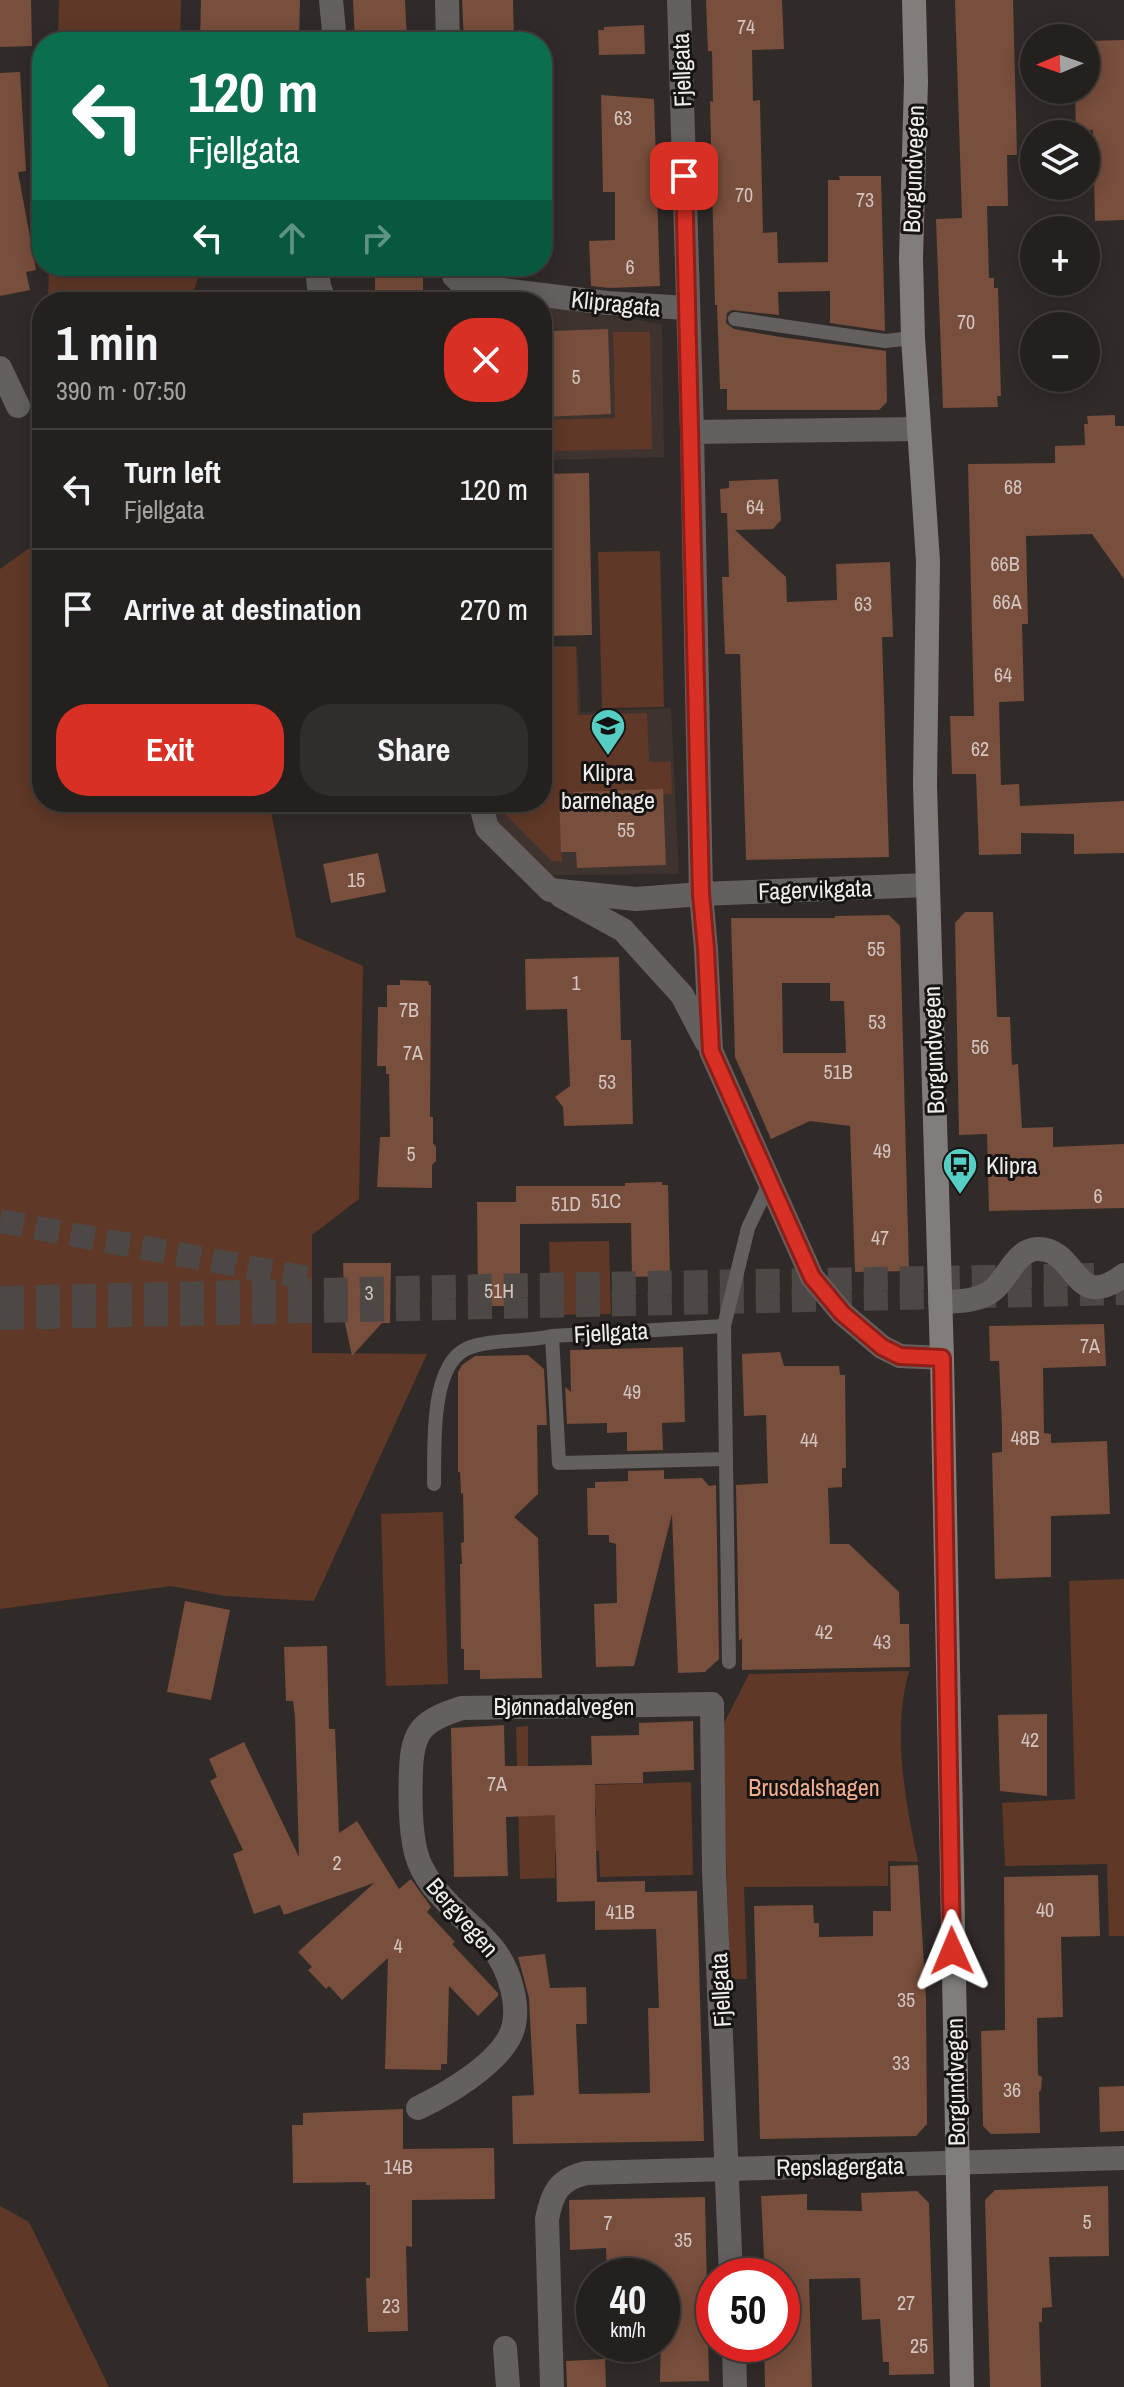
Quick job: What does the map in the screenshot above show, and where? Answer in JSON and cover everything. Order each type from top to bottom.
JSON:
[{"type":"main road","name":"Borgundvegen","points":[[914,0],[915,126],[911,258],[913,338],[928,561],[925,785],[942,1358],[962,2387]]},
{"type":"street","points":[[331,0],[334,32]]},
{"type":"street","points":[[447,0],[448,32]]},
{"type":"street","name":"Fjellgata","points":[[679,0],[701,894],[711,1051],[812,1277],[842,1313],[882,1347],[900,1356],[942,1358]]},
{"type":"street","name":"Klipragata","points":[[455,276],[463,285],[519,292]]},
{"type":"street","name":"Klipragata","points":[[552,296],[687,308]]},
{"type":"street","points":[[0,368],[18,406]]},
{"type":"street","points":[[692,432],[919,429]]},
{"type":"street","points":[[483,812],[487,828],[550,890],[623,930],[682,995],[711,1051]]},
{"type":"street","name":"Fagervikgata","points":[[550,890],[636,899],[928,885]]},
{"type":"street","points":[[940,1302],[982,1297],[993,1290],[1019,1258],[1028,1251],[1040,1249],[1062,1260],[1089,1287],[1099,1289],[1109,1286],[1124,1275]]},
{"type":"street","name":"Fjellgata","points":[[712,1704],[714,1870],[730,2258]]},
{"type":"street","name":"Bjønnadalvegen","points":[[421,1729],[434,1716],[462,1708],[712,1704]]},
{"type":"street","name":"Bergvegen","points":[[418,2108],[448,2094],[491,2059],[509,2038],[514,2014],[511,1985],[499,1957],[441,1893],[419,1862],[410,1793],[411,1758],[421,1729]]},
{"type":"street","name":"Repslagergata","points":[[552,2387],[547,2219],[551,2198],[559,2185],[570,2176],[728,2168],[1124,2158]]},
{"type":"street","points":[[505,2348],[508,2387]]},
{"type":"street","points":[[734,2362],[735,2387]]},
{"type":"lane","points":[[735,319],[885,341],[913,338]]},
{"type":"lane","points":[[729,1662],[724,1326],[748,1228],[769,1184]]},
{"type":"lane","name":"Fjellgata","points":[[724,1326],[552,1336],[559,1463],[726,1459]]},
{"type":"lane","points":[[434,1484],[436,1406],[447,1372],[456,1357],[464,1350],[481,1345],[552,1336]]},
{"type":"shaded area","points":[[552,308],[662,324],[664,457],[552,460]]},
{"type":"shaded area","name":"Klipra barnehage","points":[[552,646],[577,646],[581,712],[671,708],[679,874],[552,875],[498,822],[496,812],[552,812]]},
{"type":"green space","points":[[59,0],[181,0],[180,32],[58,32]]},
{"type":"green space","points":[[49,276],[199,276],[193,292],[48,292]]},
{"type":"green space","points":[[613,332],[650,332],[652,449],[552,451],[552,420],[615,418]]},
{"type":"green space","points":[[32,546],[32,812],[271,812],[296,937],[363,966],[359,1199],[312,1235],[312,1353],[427,1354],[314,1601],[225,1596],[171,1586],[0,1609],[0,569]]},
{"type":"green space","points":[[660,551],[664,707],[602,708],[598,552]]},
{"type":"green space","points":[[552,647],[576,647],[578,715],[647,713],[649,762],[671,762],[672,794],[559,798],[562,862],[552,861],[505,812],[552,812]]},
{"type":"green space","points":[[609,1241],[611,1314],[551,1315],[549,1242]]},
{"type":"green space","points":[[443,1512],[448,1684],[386,1686],[381,1514]]},
{"type":"green space","points":[[1124,1579],[1124,1936],[1109,1936],[1107,1864],[1005,1866],[1002,1803],[1075,1799],[1069,1581]]},
{"type":"green space","name":"Brusdalshagen","points":[[909,1671],[901,1718],[902,1766],[918,1862],[888,1861],[888,1886],[744,1887],[747,1979],[730,1979],[722,1727],[749,1674]]},
{"type":"green space","points":[[528,1726],[528,1766],[553,1767],[556,1818],[596,1816],[594,1785],[691,1782],[693,1875],[600,1877],[599,1851],[555,1851],[555,1878],[520,1879],[516,1727]]},
{"type":"green space","points":[[0,2206],[29,2222],[109,2387],[0,2387]]},
{"type":"building","points":[[0,0],[31,0],[32,46],[0,47]]},
{"type":"building","points":[[201,0],[300,0],[299,32],[200,32]]},
{"type":"building","points":[[353,0],[405,0],[407,32],[355,32]]},
{"type":"building","points":[[462,0],[513,0],[514,32],[464,32]]},
{"type":"building","points":[[706,0],[782,0],[784,49],[752,50],[753,101],[760,100],[763,233],[777,232],[778,263],[828,262],[828,180],[840,180],[839,176],[881,176],[885,331],[830,323],[830,291],[778,292],[779,315],[732,310],[727,313],[726,323],[734,329],[886,351],[887,402],[879,410],[727,410],[727,389],[720,389],[715,305],[710,101],[713,102],[712,51],[708,51]]},
{"type":"building","points":[[955,0],[1013,0],[1017,155],[1007,155],[1008,206],[987,206],[989,278],[994,278],[994,288],[998,288],[1001,396],[997,396],[998,407],[943,408],[936,219],[962,218]]},
{"type":"building","points":[[644,25],[645,54],[599,55],[598,30]]},
{"type":"building","points":[[1124,40],[1124,220],[1100,221],[1100,216],[1095,216],[1095,200],[1100,200],[1100,120],[1076,120],[1075,104],[1100,104],[1100,41]]},
{"type":"building","points":[[20,72],[26,171],[18,172],[32,248],[32,271],[26,272],[30,290],[0,296],[0,73]]},
{"type":"building","points":[[601,95],[654,99],[660,286],[591,286],[589,241],[615,240],[615,192],[603,192]]},
{"type":"building","points":[[375,276],[423,276],[423,292],[375,292]]},
{"type":"building","points":[[608,329],[611,414],[552,417],[552,331]]},
{"type":"building","points":[[1115,415],[1115,426],[1124,426],[1124,579],[1092,534],[1026,536],[1028,624],[1022,624],[1024,701],[999,702],[1001,785],[1019,784],[1020,806],[1124,801],[1124,853],[1074,854],[1074,834],[1021,833],[1021,854],[979,855],[976,774],[952,774],[950,716],[974,716],[968,464],[1055,463],[1055,446],[1085,445],[1084,424],[1088,424],[1087,416]]},
{"type":"building","points":[[589,473],[592,635],[552,636],[552,474]]},
{"type":"building","points":[[778,479],[781,520],[773,529],[735,530],[786,577],[787,602],[837,600],[836,564],[890,562],[893,637],[882,637],[889,857],[746,860],[740,654],[725,654],[722,577],[729,577],[727,513],[721,513],[720,489],[729,488],[729,481]]},
{"type":"building","points":[[663,789],[666,865],[577,868],[576,852],[561,852],[559,796],[574,795],[574,792]]},
{"type":"building","points":[[378,853],[386,892],[331,903],[323,864]]},
{"type":"building","points":[[965,912],[993,912],[997,1017],[1010,1017],[1012,1065],[1018,1064],[1022,1128],[1053,1127],[1053,1147],[1124,1144],[1124,1208],[989,1211],[987,1134],[959,1135],[955,923]]},
{"type":"building","points":[[889,915],[900,926],[909,1271],[855,1272],[850,1126],[810,1121],[771,1139],[735,1057],[731,918]],"holes":[[[782,983],[830,983],[830,1001],[844,1001],[846,1053],[783,1053]]]},
{"type":"building","points":[[619,957],[621,1040],[631,1040],[633,1124],[564,1126],[563,1107],[555,1097],[570,1086],[567,1009],[526,1010],[525,959]]},
{"type":"building","points":[[400,980],[428,981],[431,985],[430,1117],[433,1117],[433,1143],[436,1147],[432,1188],[377,1187],[380,1137],[390,1137],[389,1074],[386,1074],[386,1066],[377,1066],[378,1007],[387,1007],[387,985],[400,985]]},
{"type":"building","points":[[662,1182],[662,1185],[668,1185],[670,1276],[632,1277],[631,1223],[520,1224],[520,1306],[478,1306],[477,1202],[516,1202],[516,1186],[625,1186],[625,1183]]},
{"type":"building","points":[[343,1263],[391,1263],[390,1323],[382,1323],[352,1356],[345,1323]]},
{"type":"building","points":[[1104,1324],[1106,1366],[1043,1368],[1044,1433],[1051,1434],[1051,1443],[1107,1441],[1110,1514],[1051,1516],[1051,1577],[995,1579],[992,1453],[1002,1452],[1002,1426],[999,1361],[990,1361],[989,1326]]},
{"type":"building","points":[[683,1347],[685,1422],[662,1423],[663,1450],[627,1451],[627,1432],[607,1433],[607,1423],[567,1424],[565,1387],[571,1392],[570,1350]]},
{"type":"building","points":[[780,1352],[784,1366],[839,1366],[840,1375],[845,1375],[846,1468],[842,1468],[842,1487],[828,1488],[830,1544],[849,1544],[899,1592],[900,1624],[909,1624],[910,1667],[742,1670],[736,1485],[768,1483],[766,1415],[744,1416],[742,1354]]},
{"type":"building","points":[[528,1355],[544,1369],[547,1425],[537,1425],[538,1494],[514,1517],[538,1538],[542,1678],[480,1679],[480,1670],[464,1670],[464,1649],[461,1649],[460,1564],[461,1543],[464,1542],[463,1493],[458,1472],[458,1372],[475,1356]]},
{"type":"building","points":[[664,1470],[664,1479],[702,1478],[709,1486],[716,1485],[719,1659],[705,1672],[678,1673],[672,1514],[634,1666],[596,1667],[594,1604],[617,1603],[616,1544],[609,1542],[609,1535],[588,1535],[587,1488],[595,1488],[595,1482],[628,1481],[628,1471]]},
{"type":"building","points":[[185,1601],[230,1610],[211,1700],[167,1692]]},
{"type":"building","points":[[327,1646],[329,1729],[335,1729],[339,1833],[357,1821],[399,1889],[411,1879],[431,1907],[427,1912],[498,1993],[478,2016],[449,1986],[447,2064],[441,2064],[441,2070],[385,2069],[388,1958],[342,2000],[308,1970],[312,1967],[298,1952],[374,1883],[284,1915],[280,1905],[254,1914],[233,1854],[243,1850],[210,1781],[217,1777],[209,1759],[244,1742],[299,1857],[295,1717],[293,1701],[286,1701],[284,1647]]},
{"type":"building","points":[[1047,1714],[1047,1796],[1000,1791],[998,1715]]},
{"type":"building","points":[[693,1721],[694,1770],[643,1772],[643,1783],[595,1784],[595,1814],[597,1882],[645,1881],[645,1892],[697,1891],[704,2141],[513,2144],[512,2096],[534,2095],[529,1998],[518,1957],[545,1954],[550,1988],[586,1987],[587,2024],[576,2024],[579,2094],[650,2093],[648,2008],[659,2008],[656,1929],[595,1930],[595,1901],[557,1902],[555,1815],[506,1817],[508,1876],[454,1877],[451,1728],[504,1725],[505,1766],[592,1765],[591,1736],[639,1735],[639,1723]]},
{"type":"building","points":[[918,1865],[926,1999],[927,2124],[916,2136],[760,2139],[754,1906],[813,1905],[814,1923],[819,1923],[819,1937],[873,1936],[873,1911],[891,1911],[890,1866]]},
{"type":"building","points":[[1098,1875],[1100,1936],[1061,1937],[1063,2017],[1037,2018],[1038,2075],[1042,2077],[1039,2092],[1040,2133],[991,2134],[983,2126],[981,2031],[1005,2030],[1004,1877]]},
{"type":"building","points":[[1124,2086],[1124,2131],[1100,2132],[1099,2087]]},
{"type":"building","points":[[403,2109],[403,2149],[494,2148],[495,2199],[412,2200],[412,2247],[406,2246],[408,2331],[368,2332],[366,2278],[370,2278],[370,2185],[366,2182],[293,2183],[292,2125],[303,2125],[303,2113]]},
{"type":"building","points":[[1108,2186],[1109,2256],[1049,2257],[1052,2307],[1042,2308],[1042,2322],[1039,2322],[1041,2387],[990,2387],[985,2200],[995,2190]]},
{"type":"building","points":[[917,2191],[929,2203],[934,2374],[889,2375],[889,2362],[883,2362],[880,2319],[862,2320],[860,2278],[809,2279],[812,2387],[765,2387],[764,2362],[800,2362],[800,2258],[764,2258],[761,2196],[807,2194],[807,2210],[862,2211],[861,2193]]},
{"type":"building","points":[[705,2197],[706,2258],[696,2258],[696,2362],[709,2362],[709,2381],[660,2382],[660,2362],[680,2362],[680,2258],[606,2258],[606,2248],[570,2250],[569,2200]]},
{"type":"building","points":[[566,2361],[605,2362],[606,2387],[567,2387]]},
{"type":"tunnel","points":[[0,1221],[318,1280]]},
{"type":"tunnel","points":[[0,1298],[1094,1275]]},
{"type":"tunnel","points":[[0,1318],[1124,1293]]},
{"type":"place","name":"Klipra barnehage","points":[[608,757]]},
{"type":"place","name":"Klipra","points":[[960,1196]]},
{"type":"route","points":[[684,176],[701,894],[711,1051],[812,1277],[842,1313],[882,1347],[900,1356],[942,1358],[952,1951]]}]
